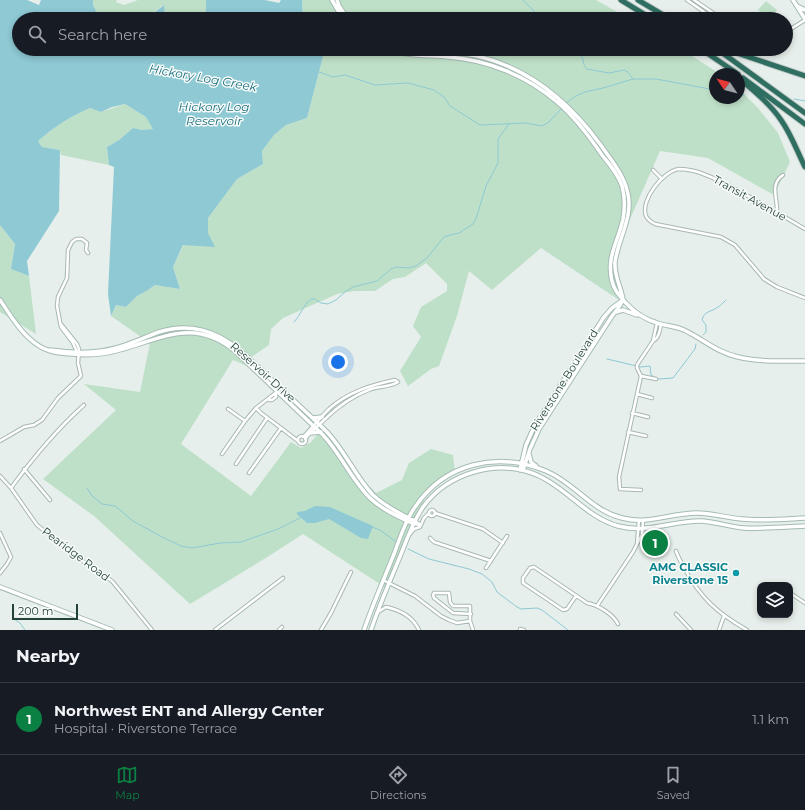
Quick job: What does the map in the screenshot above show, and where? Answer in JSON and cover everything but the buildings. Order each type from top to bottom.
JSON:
[{"type":"highway","points":[[621,0],[640,12]]},
{"type":"highway","points":[[638,0],[659,12]]},
{"type":"highway","points":[[712,56],[729,68]]},
{"type":"highway","points":[[727,56],[805,113]]},
{"type":"highway","points":[[746,56],[805,76]]},
{"type":"highway","points":[[722,63],[727,68]]},
{"type":"highway","points":[[745,79],[805,124]]},
{"type":"highway","points":[[745,84],[766,103],[781,120],[805,167]]},
{"type":"street","points":[[332,0],[339,12]]},
{"type":"street","points":[[337,0],[343,12]]},
{"type":"street","points":[[687,0],[704,12]]},
{"type":"street","points":[[694,0],[712,12]]},
{"type":"street","points":[[793,0],[805,20],[793,28]]},
{"type":"street","points":[[797,6],[805,10]]},
{"type":"street","points":[[438,56],[480,62],[506,71],[541,90],[557,102],[601,149],[622,175],[628,195],[628,215],[619,238],[612,250],[610,270],[612,282],[618,296],[640,316]]},
{"type":"street","points":[[473,56],[518,71],[541,84],[560,98],[587,127],[601,149]]},
{"type":"street","name":"Transit Avenue","points":[[805,229],[710,175],[692,171],[678,169],[661,178],[653,190],[647,204],[646,214],[649,220],[655,224],[664,227],[721,237],[735,245],[764,279],[777,287],[805,298]]},
{"type":"street","points":[[653,170],[661,178]]},
{"type":"street","points":[[777,212],[774,188],[776,182],[783,175]]},
{"type":"street","points":[[0,441],[24,427],[34,425],[42,420],[58,398],[79,379],[81,375],[78,365],[79,348],[76,342],[60,323],[57,302],[67,278],[68,252],[72,242],[76,238],[85,240],[87,244],[86,250],[88,253]]},
{"type":"street","points":[[619,238],[615,272],[616,280],[623,300]]},
{"type":"street","points":[[610,310],[617,300],[616,292]]},
{"type":"street","name":"Reservoir Drive","points":[[0,300],[28,337],[42,348],[54,353],[96,354],[122,350],[171,334],[197,334],[218,340],[232,349],[338,444],[370,491],[396,513]]},
{"type":"street","name":"Riverstone Boulevard","points":[[524,463],[525,448],[536,422],[604,317],[610,310],[623,300]]},
{"type":"street","name":"Riverstone Boulevard","points":[[521,470],[541,426],[623,300]]},
{"type":"street","points":[[613,314],[623,310],[683,330],[714,348],[732,356],[753,360],[805,361]]},
{"type":"street","points":[[641,490],[620,489],[619,478],[641,376],[637,365],[653,341],[659,323]]},
{"type":"street","points":[[641,376],[656,379]]},
{"type":"street","points":[[301,438],[316,425],[337,408],[359,393],[398,382],[395,380],[357,391],[333,406],[322,417],[316,425],[310,433]]},
{"type":"street","points":[[222,454],[256,408],[269,400],[273,394],[278,391]]},
{"type":"street","name":"Reservoir Drive","points":[[278,391],[312,418],[367,495],[378,505],[414,522]]},
{"type":"street","points":[[637,394],[652,398]]},
{"type":"street","points":[[11,488],[49,439],[84,405]]},
{"type":"street","points":[[256,408],[291,435],[301,438],[310,433],[321,432]]},
{"type":"street","points":[[228,409],[245,421]]},
{"type":"street","points":[[632,413],[648,416]]},
{"type":"street","points":[[312,418],[322,417]]},
{"type":"street","points":[[236,464],[267,418]]},
{"type":"street","points":[[249,473],[281,428]]},
{"type":"street","points":[[628,432],[646,436]]},
{"type":"street","points":[[396,513],[408,513],[431,488],[441,480],[459,470],[482,463],[518,459],[525,448]]},
{"type":"street","points":[[529,453],[531,462],[538,468]]},
{"type":"street","points":[[510,461],[524,463],[559,478],[602,511],[621,518],[656,520],[696,513],[743,520],[805,518]]},
{"type":"street","points":[[371,630],[408,536],[422,509],[434,494],[444,486],[461,477],[480,470],[508,468],[521,470],[536,475],[553,483],[600,519],[619,526],[641,529],[703,521],[744,528],[805,526]]},
{"type":"street","points":[[24,470],[50,500]]},
{"type":"street","name":"Pearidge Road","points":[[0,476],[11,488],[37,525],[81,559],[112,580],[152,630]]},
{"type":"street","points":[[364,630],[408,519],[420,500]]},
{"type":"street","points":[[408,536],[414,529],[419,528],[426,516],[432,510],[435,513],[483,529],[503,543]]},
{"type":"street","points":[[396,513],[403,523],[401,536]]},
{"type":"street","points":[[639,520],[641,529]]},
{"type":"street","points":[[597,606],[634,552],[644,520]]},
{"type":"street","points":[[414,522],[421,525]]},
{"type":"street","points":[[0,533],[11,557],[0,573]]},
{"type":"street","points":[[486,568],[507,536]]},
{"type":"street","points":[[430,538],[434,542],[491,561]]},
{"type":"street","points":[[676,551],[689,576],[708,602],[724,616],[747,630]]},
{"type":"street","points":[[576,596],[567,609],[563,610],[524,583],[523,578],[530,568],[534,567],[587,603],[597,606],[616,618],[618,624]]},
{"type":"street","points":[[321,630],[331,614],[351,572]]},
{"type":"street","points":[[215,630],[284,578]]},
{"type":"street","points":[[383,580],[415,596],[448,620],[457,623],[470,621]]},
{"type":"street","points":[[0,586],[112,630]]},
{"type":"street","points":[[471,614],[453,613],[436,600],[433,595],[434,593],[449,593],[450,602],[454,606],[470,606],[471,614],[470,621],[472,630]]},
{"type":"street","points":[[793,595],[805,603]]},
{"type":"street","points":[[377,613],[385,608],[392,608],[410,618],[417,625],[419,630]]},
{"type":"street","points":[[676,614],[691,630]]},
{"type":"street","points":[[719,630],[724,616]]},
{"type":"street","points":[[520,630],[524,630]]},
{"type":"green space","points":[[93,0],[117,0],[116,2],[124,5],[138,0],[206,0],[206,12],[164,12],[163,5],[154,12],[96,12],[93,5]]},
{"type":"green space","points":[[302,0],[596,0],[617,12],[303,12]]},
{"type":"green space","points":[[766,1],[777,10],[775,12],[761,12],[758,10]]},
{"type":"green space","points":[[323,56],[692,56],[711,68],[709,68],[709,104],[745,104],[745,95],[758,108],[778,133],[790,162],[774,195],[708,158],[660,151],[627,226],[616,246],[611,266],[612,279],[619,300],[541,248],[492,290],[469,271],[457,316],[439,366],[431,369],[408,386],[400,371],[421,337],[413,326],[421,307],[447,291],[447,284],[426,263],[405,277],[393,279],[375,291],[354,291],[337,294],[283,318],[271,329],[269,345],[253,356],[247,366],[233,360],[181,444],[251,496],[291,442],[301,448],[311,442],[318,434],[376,493],[402,480],[409,463],[431,449],[453,455],[455,472],[437,483],[424,495],[424,501],[406,534],[386,588],[303,534],[190,604],[94,516],[43,479],[116,410],[84,384],[140,392],[150,343],[111,316],[116,305],[126,307],[137,296],[155,285],[180,289],[173,267],[184,244],[208,233],[208,218],[237,179],[263,164],[262,151],[274,135],[286,125],[307,118]]},
{"type":"green space","points":[[125,104],[146,117],[154,129],[142,130],[133,128],[119,140],[107,147],[109,165],[61,155],[60,150],[42,147],[38,141],[63,122],[90,108],[101,112]]},
{"type":"green space","points":[[0,225],[15,244],[11,269],[29,276],[36,334],[0,312]]},
{"type":"water","name":"Hickory Log Reservoir","points":[[0,0],[27,0],[39,5],[41,0],[93,0],[93,5],[96,12],[12,12],[12,56],[323,56],[307,118],[286,125],[274,135],[262,151],[263,164],[237,179],[208,218],[208,233],[215,247],[183,245],[173,267],[180,289],[155,285],[137,296],[126,307],[116,305],[111,316],[108,294],[114,167],[109,165],[107,147],[119,140],[133,128],[142,130],[153,129],[146,117],[125,104],[112,107],[101,112],[90,108],[63,122],[38,141],[42,147],[60,150],[59,211],[27,261],[29,276],[11,269],[15,244],[0,225]]},
{"type":"water","points":[[206,0],[265,0],[279,3],[281,0],[302,0],[303,12],[206,12]]},
{"type":"water","points":[[164,5],[164,12],[155,12]]},
{"type":"water","points":[[315,506],[330,507],[373,526],[368,539],[361,538],[329,519],[315,523],[307,523],[297,514],[297,512],[305,511]]},
{"type":"waterway","points":[[523,0],[535,12]]},
{"type":"waterway","points":[[581,56],[587,69],[609,73],[624,70],[628,72],[633,79]]},
{"type":"waterway","name":"Hickory Log Creek","points":[[319,72],[333,77],[345,75],[375,85],[408,83],[434,90],[444,97],[450,106],[480,125],[525,123],[542,126],[549,122],[561,109]]},
{"type":"waterway","name":"Hickory Log Creek","points":[[566,103],[585,92],[633,79],[656,79],[709,89]]},
{"type":"waterway","name":"Hickory Log Creek","points":[[794,99],[805,101]]},
{"type":"waterway","points":[[294,322],[311,299],[328,304],[353,287],[377,281],[391,269],[396,267],[409,268],[416,266],[427,258],[444,237],[459,233],[473,224],[476,219],[486,186],[498,163],[498,139],[509,124]]},
{"type":"waterway","points":[[703,335],[706,332],[706,325],[702,320],[704,315],[719,307],[726,300]]},
{"type":"waterway","points":[[607,359],[641,367],[650,366],[651,375],[658,379],[673,378],[695,349],[696,344]]},
{"type":"waterway","points":[[87,488],[92,496],[102,504],[115,506],[133,521],[162,537],[181,546],[192,548],[220,543],[241,542],[278,529],[302,517]]},
{"type":"waterway","points":[[372,527],[380,530],[395,541]]},
{"type":"waterway","points":[[408,549],[429,559],[469,569],[482,574],[492,582],[497,592],[517,607],[521,609],[537,608],[542,610],[568,630]]},
{"type":"waterway","points":[[14,619],[20,623],[25,630]]},
{"type":"place","name":"Northwest ENT and Allergy Center","points":[[655,543]]},
{"type":"place","name":"AMC CLASSIC Riverstone 15","points":[[736,573]]}]
